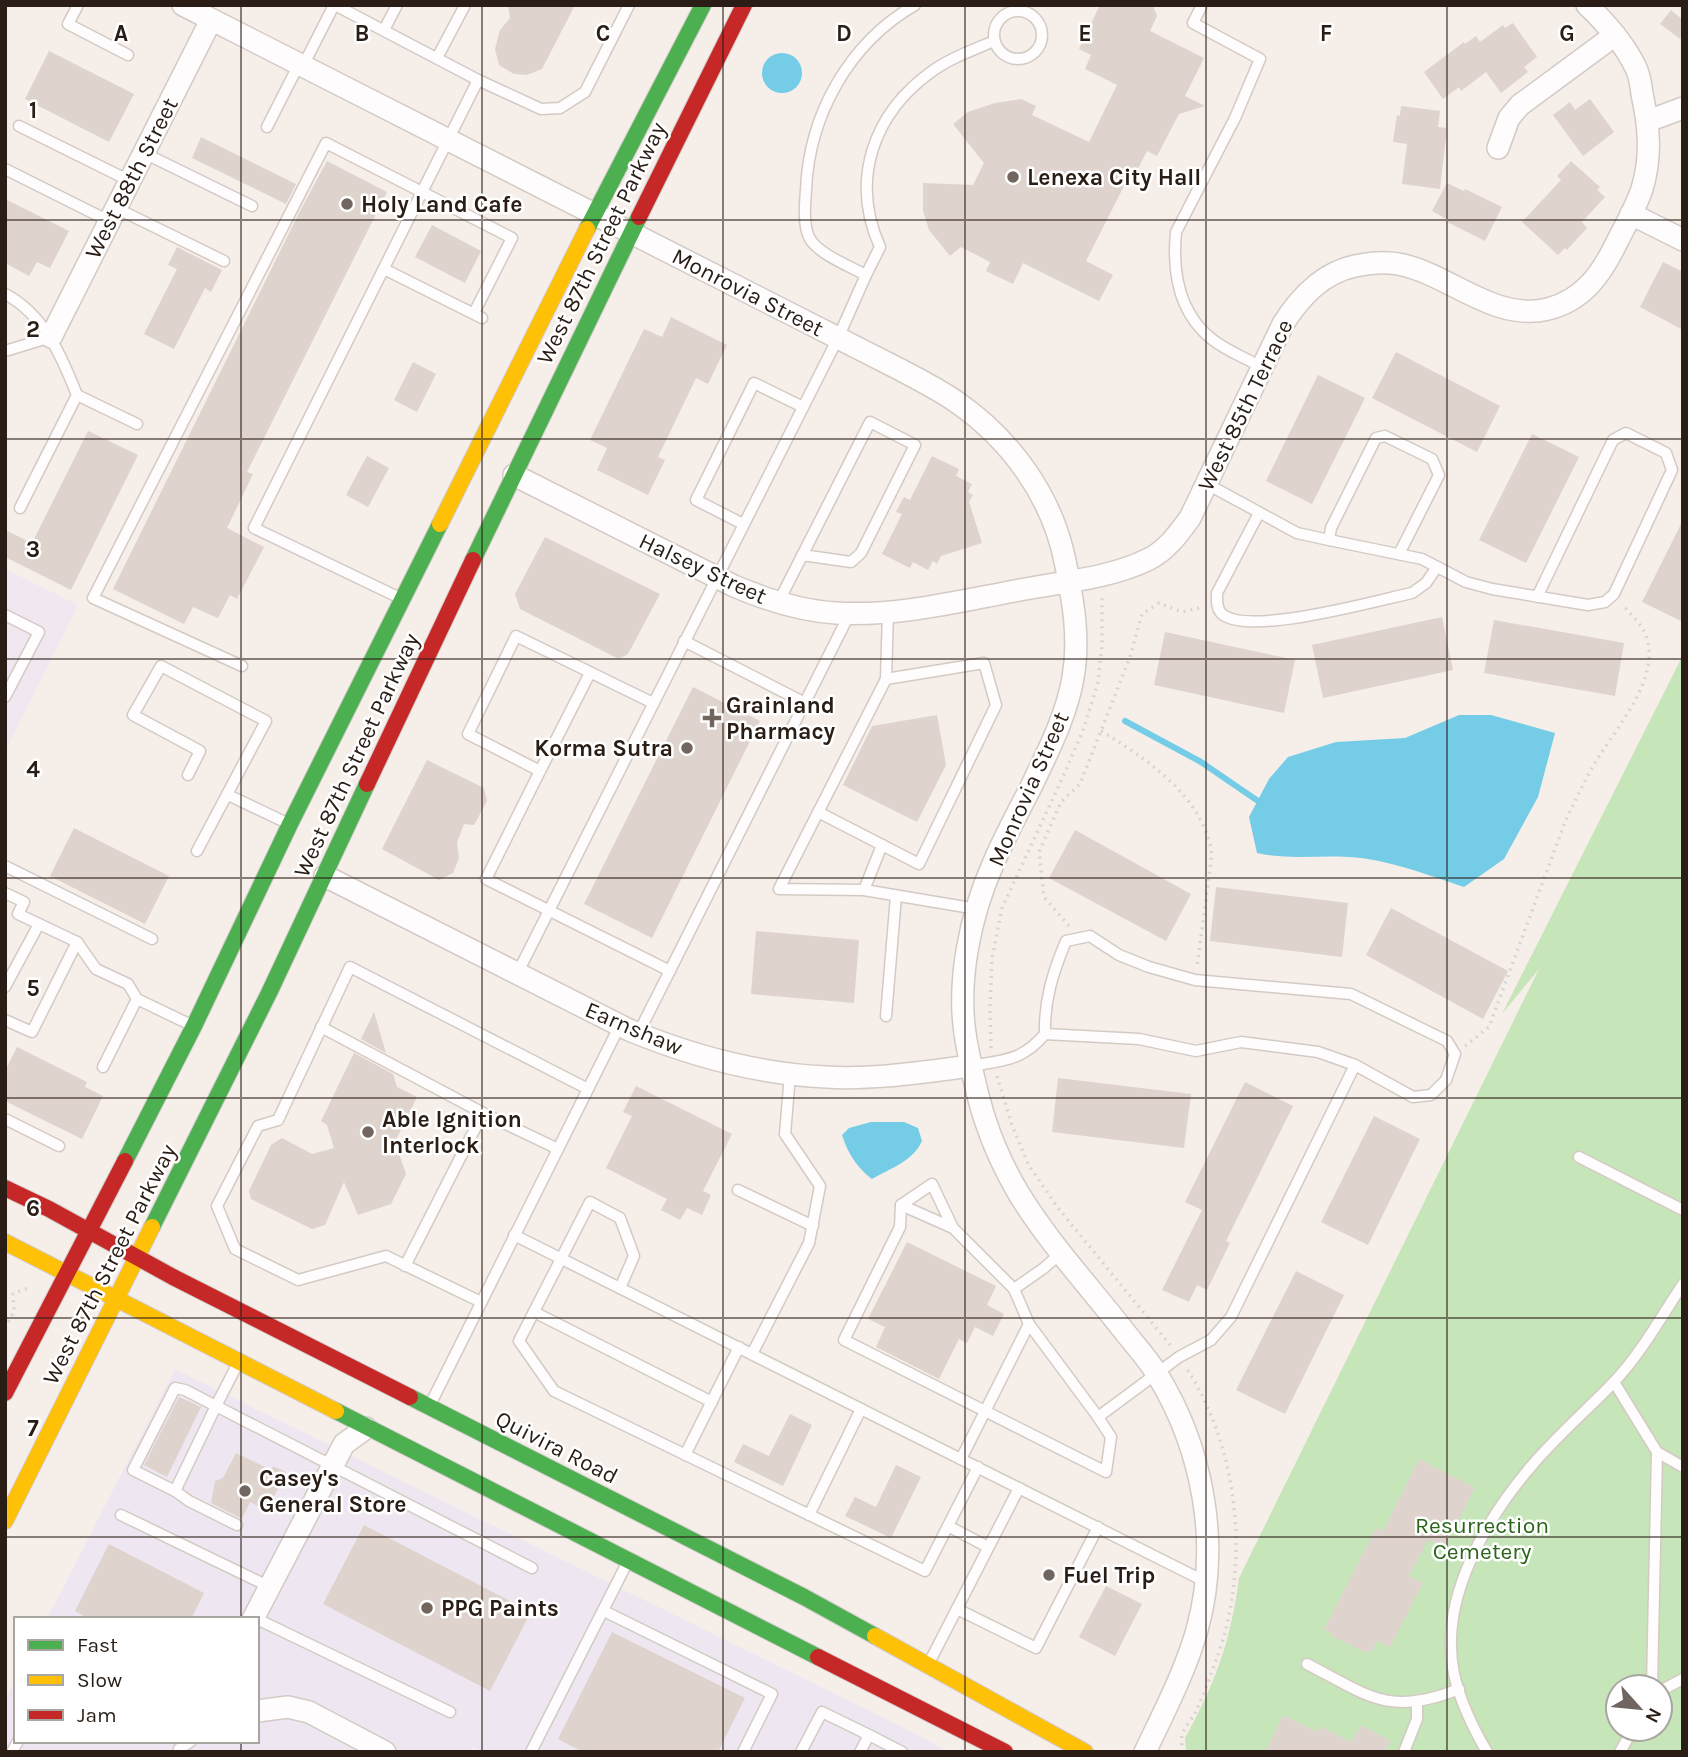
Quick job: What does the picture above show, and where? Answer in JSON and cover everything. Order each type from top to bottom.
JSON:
[{"type":"main road","name":"West 87th Street Parkway","points":[[5,1393],[194,1026],[290,824],[576,249],[703,5]]},
{"type":"main road","name":"West 87th Street Parkway","points":[[5,1521],[138,1258],[325,876],[514,475],[744,5]]},
{"type":"main road","points":[[5,1188],[426,1414]]},
{"type":"main road","points":[[5,1242],[1005,1752]]},
{"type":"main road","name":"Quivira Road","points":[[426,1414],[451,1419],[804,1597],[1085,1752]]},
{"type":"main road","points":[[366,1428],[382,1421],[396,1421]]},
{"type":"street","name":"Monrovia Street","points":[[183,5],[632,232],[957,402],[992,430],[1020,461],[1044,500],[1060,536],[1069,580],[1076,659],[1068,699],[1044,759],[992,865],[977,909],[969,945],[964,994],[965,1032],[979,1108],[998,1154],[1020,1195],[1156,1373],[1181,1420],[1196,1460],[1205,1503],[1208,1542],[1206,1582],[1198,1628],[1182,1673],[1145,1752]]},
{"type":"street","name":"West 85th Terrace","points":[[1069,580],[1118,571],[1151,558],[1174,540],[1190,518],[1283,324],[1296,303],[1317,283],[1343,269],[1371,263],[1401,264],[1425,272],[1495,305],[1520,312],[1546,310],[1571,301],[1591,285],[1605,267],[1642,190],[1650,139],[1638,72],[1615,36],[1588,5]]},
{"type":"street","name":"West 88th Street","points":[[51,337],[211,20]]},
{"type":"street","points":[[1497,148],[1509,118],[1520,105],[1615,36]]},
{"type":"street","points":[[1648,121],[1683,108]]},
{"type":"street","points":[[1631,214],[1683,240]]},
{"type":"street","name":"Halsey Street","points":[[514,475],[716,577],[759,597],[797,608],[850,613],[888,612],[1069,580]]},
{"type":"street","name":"Earnshaw","points":[[325,876],[629,1030],[658,1042],[727,1063],[790,1075],[829,1078],[881,1076],[971,1066]]},
{"type":"street","points":[[255,1617],[344,1444],[366,1428]]},
{"type":"street","points":[[259,1710],[288,1707],[309,1712],[385,1752]]},
{"type":"lane","points":[[78,5],[68,24],[128,55]]},
{"type":"lane","points":[[267,127],[334,5],[541,109],[560,108],[584,92],[629,5]]},
{"type":"lane","points":[[384,30],[397,5]]},
{"type":"lane","points":[[437,58],[465,5]]},
{"type":"lane","points":[[866,275],[817,248],[809,238],[804,209],[807,170],[814,133],[828,97],[845,70],[884,26],[915,5]]},
{"type":"lane","points":[[1202,5],[1193,23],[1260,59],[1236,118],[1176,232],[1174,251],[1178,292],[1192,320],[1214,341],[1261,367]]},
{"type":"lane","points":[[1000,10],[1031,15],[1039,23],[1043,34],[1041,46],[1030,57],[1015,60],[1002,53],[994,41],[1000,10]]},
{"type":"lane","points":[[517,974],[838,338],[880,247],[866,206],[866,179],[872,150],[887,115],[907,91],[932,70],[994,41]]},
{"type":"lane","points":[[402,599],[254,528],[478,79]]},
{"type":"lane","points":[[19,126],[130,181]]},
{"type":"lane","points":[[242,666],[93,598],[326,143],[512,238],[478,315],[384,269]]},
{"type":"lane","points":[[144,153],[252,206]]},
{"type":"lane","points":[[5,169],[224,261]]},
{"type":"lane","points":[[5,294],[18,300],[51,337],[77,395],[137,424]]},
{"type":"lane","points":[[5,351],[51,337]]},
{"type":"lane","points":[[743,524],[696,500],[754,383],[803,407]]},
{"type":"lane","points":[[20,508],[77,395]]},
{"type":"lane","points":[[778,603],[802,555],[870,422],[915,445],[861,553],[851,562],[802,555]]},
{"type":"lane","points":[[1207,484],[1297,533],[1422,559],[1466,582],[1536,597],[1588,606],[1605,602],[1614,594],[1672,470],[1666,453],[1626,433],[1613,440],[1536,597]]},
{"type":"lane","points":[[1329,540],[1331,528],[1376,438],[1385,436],[1432,459],[1439,475],[1399,554]]},
{"type":"lane","points":[[1259,513],[1217,593],[1216,604],[1222,614],[1233,619],[1256,622],[1287,620],[1412,593],[1426,583],[1437,567]]},
{"type":"lane","points":[[888,612],[886,679],[779,889],[864,890],[977,909]]},
{"type":"lane","points":[[426,1414],[588,1088],[670,971],[850,613]]},
{"type":"lane","points":[[5,615],[39,632],[5,697]]},
{"type":"lane","points":[[540,771],[468,734],[516,636],[653,704]]},
{"type":"lane","points":[[684,641],[804,703]]},
{"type":"lane","points":[[818,812],[919,864],[996,705],[984,663],[886,679]]},
{"type":"lane","points":[[188,775],[200,751],[133,715],[160,666],[266,721],[197,850]]},
{"type":"lane","points":[[590,673],[486,879],[670,971]]},
{"type":"lane","points":[[228,794],[290,824]]},
{"type":"lane","points":[[864,890],[882,845]]},
{"type":"lane","points":[[5,866],[152,939]]},
{"type":"lane","points":[[5,893],[24,902],[18,914],[77,943],[96,969],[128,984],[137,999],[194,1026]]},
{"type":"lane","points":[[886,1016],[896,896]]},
{"type":"lane","points":[[5,987],[39,924]]},
{"type":"lane","points":[[971,1066],[1013,1059],[1032,1049],[1045,1034],[1044,1008],[1052,973],[1066,941],[1090,936],[1119,955],[1195,980],[1351,994],[1447,1041],[1455,1054],[1446,1080],[1431,1095],[1413,1097],[1355,1065],[1318,1052],[1241,1042],[1195,1051],[1139,1039],[1045,1034]]},
{"type":"lane","points":[[5,1020],[32,1032],[77,943]]},
{"type":"lane","points":[[481,1302],[386,1256],[298,1280],[235,1249],[217,1206],[258,1126],[278,1120],[350,967],[588,1088]]},
{"type":"lane","points":[[103,1067],[137,999]]},
{"type":"lane","points":[[321,1027],[483,1113],[558,1149]]},
{"type":"lane","points":[[1098,1417],[1179,1357],[1212,1340],[1231,1317],[1355,1065]]},
{"type":"lane","points":[[752,1354],[809,1243],[820,1186],[785,1134],[790,1075]]},
{"type":"lane","points":[[405,1266],[483,1113]]},
{"type":"lane","points":[[5,1119],[59,1146]]},
{"type":"lane","points":[[1579,1157],[1683,1210]]},
{"type":"lane","points":[[932,1184],[953,1227],[1014,1289],[1029,1324],[1111,1437],[1106,1472],[844,1340],[900,1227],[901,1205],[932,1184]]},
{"type":"lane","points":[[738,1189],[813,1226]]},
{"type":"lane","points":[[620,1288],[634,1256],[620,1218],[590,1202],[519,1341],[554,1391],[925,1571],[978,1467]]},
{"type":"lane","points":[[901,1205],[953,1227]]},
{"type":"lane","points":[[514,1235],[1206,1582]]},
{"type":"lane","points":[[1014,1289],[1062,1252]]},
{"type":"lane","points":[[1487,1752],[1478,1737],[1454,1672],[1452,1638],[1456,1605],[1468,1567],[1501,1508],[1533,1464],[1615,1382],[1683,1284]]},
{"type":"lane","points":[[534,1312],[712,1402]]},
{"type":"lane","points":[[961,1459],[1029,1324]]},
{"type":"lane","points":[[685,1455],[739,1347]]},
{"type":"lane","points":[[175,1491],[239,1362]]},
{"type":"lane","points":[[1615,1382],[1657,1452],[1683,1467]]},
{"type":"lane","points":[[237,1525],[133,1470],[168,1408],[175,1388],[185,1390],[532,1568]]},
{"type":"lane","points":[[809,1515],[861,1409]]},
{"type":"lane","points":[[195,1421],[206,1427]]},
{"type":"lane","points":[[183,1444],[195,1450]]},
{"type":"lane","points":[[1652,1673],[1657,1452]]},
{"type":"lane","points":[[173,1464],[185,1471]]},
{"type":"lane","points":[[928,1665],[1019,1488]]},
{"type":"lane","points":[[121,1515],[270,1587]]},
{"type":"lane","points":[[948,1526],[988,1547]]},
{"type":"lane","points":[[957,1609],[1036,1648],[1098,1527]]},
{"type":"lane","points":[[531,1752],[628,1561]]},
{"type":"lane","points":[[604,1611],[772,1694],[743,1752]]},
{"type":"lane","points":[[259,1620],[450,1712]]},
{"type":"lane","points":[[1307,1664],[1371,1698],[1405,1704],[1431,1700],[1459,1689]]},
{"type":"lane","points":[[1404,1752],[1417,1719],[1417,1702]]},
{"type":"lane","points":[[801,1752],[822,1712],[902,1752]]},
{"type":"lane","points":[[860,1752],[869,1735]]},
{"type":"path","points":[[1110,593],[1100,596],[1102,646],[1098,682],[1084,728],[1002,908],[992,958],[990,1007],[993,1062],[1012,1125],[1028,1164],[1058,1208],[1179,1357],[1202,1392],[1224,1455],[1235,1514],[1234,1569],[1228,1613],[1218,1655],[1195,1712],[1182,1736],[1182,1752]]},
{"type":"path","points":[[1455,1054],[1489,1027],[1565,822],[1643,683],[1648,658],[1647,640],[1640,625],[1614,594]]},
{"type":"path","points":[[1079,938],[1044,897],[1039,852],[1061,802],[1080,784],[1130,657],[1142,614],[1159,603],[1182,611],[1216,604]]},
{"type":"path","points":[[1101,731],[1133,750],[1186,796],[1210,841],[1212,854],[1195,980]]},
{"type":"shaded area","points":[[5,569],[78,605],[5,752]]},
{"type":"shaded area","points":[[175,1369],[949,1752],[482,1752],[473,1747],[470,1752],[5,1752],[5,1700],[14,1684],[14,1743],[259,1743],[259,1617],[48,1617]]},
{"type":"green space","name":"Resurrection Cemetery","points":[[1683,655],[1683,1752],[1186,1752],[1185,1738],[1205,1699],[1226,1642],[1239,1578],[1539,969],[1502,1014]]},
{"type":"water","points":[[782,53],[796,59],[802,73],[796,87],[782,93],[768,87],[762,73],[768,59]]},
{"type":"water","points":[[1459,715],[1491,715],[1555,733],[1538,797],[1504,859],[1464,887],[1407,868],[1363,858],[1257,853],[1249,817],[1269,779],[1288,757],[1336,742],[1405,738]]},
{"type":"water","points":[[871,1122],[904,1122],[918,1128],[922,1141],[907,1159],[872,1179],[854,1160],[842,1135],[849,1128]]},
{"type":"building","points":[[508,5],[575,5],[542,69],[527,75],[514,74],[499,65],[495,49],[500,30],[510,18]]},
{"type":"building","points":[[1100,5],[1153,5],[1157,16],[1150,31],[1204,58],[1185,96],[1205,106],[1179,114],[1157,156],[1147,151],[1128,188],[1124,186],[1086,261],[1113,275],[1099,301],[1023,263],[1013,284],[986,271],[990,262],[961,247],[950,256],[929,230],[923,211],[923,183],[973,185],[984,163],[953,124],[968,112],[995,103],[1021,99],[1036,106],[1032,115],[1089,142],[1117,85],[1085,69],[1091,55],[1079,49]]},
{"type":"building","points":[[1671,10],[1683,20],[1683,41],[1660,24]]},
{"type":"building","points":[[1513,23],[1537,57],[1524,67],[1528,72],[1501,93],[1486,72],[1461,91],[1459,87],[1443,99],[1424,72],[1464,42],[1465,44],[1476,36],[1480,42],[1503,25],[1505,28]]},
{"type":"building","points":[[49,51],[134,94],[109,142],[25,99]]},
{"type":"building","points":[[1590,99],[1614,132],[1583,156],[1553,115],[1570,102],[1575,110]]},
{"type":"building","points":[[1401,106],[1440,111],[1438,127],[1447,128],[1440,189],[1402,184],[1407,144],[1393,142]]},
{"type":"building","points":[[201,137],[296,184],[286,204],[192,158]]},
{"type":"building","points":[[327,161],[387,192],[247,472],[253,474],[227,528],[264,547],[237,599],[230,595],[218,618],[193,607],[184,624],[113,589]]},
{"type":"building","points":[[1571,161],[1600,187],[1597,190],[1605,197],[1582,222],[1587,228],[1567,250],[1565,248],[1558,255],[1522,222],[1561,180],[1557,176]]},
{"type":"building","points":[[1447,183],[1502,207],[1485,241],[1447,222],[1448,220],[1432,211]]},
{"type":"building","points":[[5,199],[69,231],[50,268],[37,262],[29,276],[5,263]]},
{"type":"building","points":[[432,225],[481,251],[465,283],[415,257]]},
{"type":"building","points":[[177,247],[222,270],[211,292],[205,288],[174,349],[144,334],[177,269],[168,265]]},
{"type":"building","points":[[1663,262],[1683,272],[1683,330],[1640,307]]},
{"type":"building","points":[[671,317],[727,345],[708,384],[696,378],[658,457],[665,460],[648,495],[597,470],[607,448],[590,440],[644,329],[662,337]]},
{"type":"building","points":[[1396,352],[1500,406],[1477,452],[1372,398]]},
{"type":"building","points":[[413,362],[436,374],[417,412],[394,400]]},
{"type":"building","points":[[1318,375],[1365,398],[1312,504],[1266,481]]},
{"type":"building","points":[[88,431],[138,455],[71,590],[5,557],[5,530],[32,543]]},
{"type":"building","points":[[1532,434],[1579,457],[1526,563],[1479,540]]},
{"type":"building","points":[[367,456],[389,468],[368,507],[346,495]]},
{"type":"building","points":[[932,456],[959,469],[956,476],[972,484],[968,492],[973,495],[969,502],[982,543],[941,556],[937,564],[933,561],[928,570],[913,562],[910,568],[882,554],[902,514],[896,512],[904,497],[910,500]]},
{"type":"building","points":[[1683,520],[1683,622],[1642,602]]},
{"type":"building","points":[[545,537],[660,594],[628,654],[619,659],[520,609],[515,594]]},
{"type":"building","points":[[1442,617],[1453,670],[1323,698],[1312,645]]},
{"type":"building","points":[[1494,620],[1624,643],[1615,696],[1484,673]]},
{"type":"building","points":[[1165,632],[1295,660],[1284,713],[1154,685]]},
{"type":"building","points":[[693,687],[760,721],[652,938],[584,904]]},
{"type":"building","points":[[937,715],[946,765],[917,822],[843,785],[872,726]]},
{"type":"building","points":[[427,760],[484,788],[487,801],[474,825],[464,824],[457,842],[459,858],[453,873],[439,880],[382,849]]},
{"type":"building","points":[[74,828],[169,876],[145,924],[50,876]]},
{"type":"building","points":[[1075,830],[1191,894],[1166,941],[1049,878]]},
{"type":"building","points":[[1216,887],[1348,903],[1342,957],[1210,941]]},
{"type":"building","points":[[1391,908],[1508,971],[1483,1019],[1366,955]]},
{"type":"building","points":[[756,931],[859,940],[854,1003],[751,994]]},
{"type":"building","points":[[374,1012],[386,1053],[361,1039]]},
{"type":"building","points":[[17,1047],[87,1082],[85,1087],[103,1096],[82,1139],[5,1101],[5,1071]]},
{"type":"building","points":[[354,1053],[393,1074],[397,1087],[417,1097],[395,1142],[406,1174],[391,1204],[358,1215],[344,1182],[325,1225],[312,1229],[251,1199],[249,1191],[271,1145],[282,1138],[312,1154],[334,1148],[327,1125],[321,1121]]},
{"type":"building","points":[[1058,1078],[1191,1094],[1184,1148],[1052,1132]]},
{"type":"building","points":[[1245,1082],[1293,1106],[1226,1241],[1230,1243],[1207,1290],[1197,1285],[1189,1302],[1162,1290],[1202,1210],[1185,1202]]},
{"type":"building","points":[[636,1086],[732,1134],[703,1191],[711,1195],[702,1215],[687,1208],[680,1220],[661,1210],[667,1199],[606,1168],[632,1116],[623,1112]]},
{"type":"building","points":[[1374,1116],[1420,1139],[1368,1245],[1321,1222]]},
{"type":"building","points":[[907,1242],[996,1286],[987,1305],[1004,1314],[993,1336],[975,1327],[967,1343],[959,1339],[939,1379],[876,1347],[885,1327],[868,1319]]},
{"type":"building","points":[[1296,1271],[1344,1295],[1285,1414],[1236,1390]]},
{"type":"building","points":[[179,1397],[201,1407],[167,1477],[144,1465]]},
{"type":"building","points":[[790,1414],[812,1425],[783,1486],[734,1462],[743,1444],[769,1456]]},
{"type":"building","name":"Casey's General Store","points":[[236,1453],[271,1470],[273,1466],[286,1472],[267,1511],[250,1502],[242,1519],[211,1503],[215,1481],[223,1478]]},
{"type":"building","points":[[1419,1459],[1475,1488],[1444,1548],[1428,1540],[1409,1576],[1423,1583],[1390,1647],[1377,1641],[1371,1653],[1365,1650],[1364,1652],[1330,1635],[1331,1632],[1324,1629],[1376,1528],[1383,1531]]},
{"type":"building","points":[[896,1465],[921,1477],[891,1538],[845,1516],[855,1497],[876,1507]]},
{"type":"building","name":"PPG Paints","points":[[364,1525],[531,1612],[490,1691],[323,1604]]},
{"type":"building","points":[[109,1544],[204,1593],[192,1617],[86,1617],[75,1611]]},
{"type":"building","points":[[1106,1586],[1142,1604],[1115,1656],[1079,1637]]},
{"type":"building","points":[[612,1632],[745,1698],[718,1752],[583,1752],[558,1739]]},
{"type":"building","points":[[1283,1715],[1317,1732],[1320,1726],[1351,1742],[1361,1725],[1391,1741],[1385,1752],[1265,1752]]},
{"type":"waterway","points":[[1125,721],[1201,762],[1258,801]]},
{"type":"traffic: fast","points":[[587,229],[703,5]]},
{"type":"traffic: fast","points":[[473,560],[639,217]]},
{"type":"traffic: fast","points":[[125,1161],[440,524]]},
{"type":"traffic: fast","points":[[152,1227],[269,993],[367,784]]},
{"type":"traffic: fast","points":[[410,1397],[804,1597],[875,1636]]},
{"type":"traffic: fast","points":[[336,1411],[818,1657]]},
{"type":"traffic: slow","points":[[440,524],[587,229]]},
{"type":"traffic: slow","points":[[5,1521],[152,1227]]},
{"type":"traffic: slow","points":[[5,1242],[336,1411]]},
{"type":"traffic: slow","points":[[875,1636],[1085,1752]]},
{"type":"traffic: jam","points":[[639,217],[744,5]]},
{"type":"traffic: jam","points":[[367,784],[473,560]]},
{"type":"traffic: jam","points":[[5,1393],[125,1161]]},
{"type":"traffic: jam","points":[[5,1188],[410,1397]]},
{"type":"traffic: jam","points":[[818,1657],[1005,1752]]},
{"type":"place","name":"Lenexa City Hall","points":[[1013,177]]},
{"type":"place","name":"Holy Land Cafe","points":[[347,204]]},
{"type":"place","name":"Grainland Pharmacy","points":[[712,718]]},
{"type":"place","name":"Korma Sutra","points":[[687,748]]},
{"type":"place","name":"Able Ignition Interlock","points":[[368,1132]]},
{"type":"place","name":"Casey's General Store","points":[[245,1491]]},
{"type":"place","name":"Fuel Trip","points":[[1049,1575]]},
{"type":"place","name":"PPG Paints","points":[[427,1608]]}]
